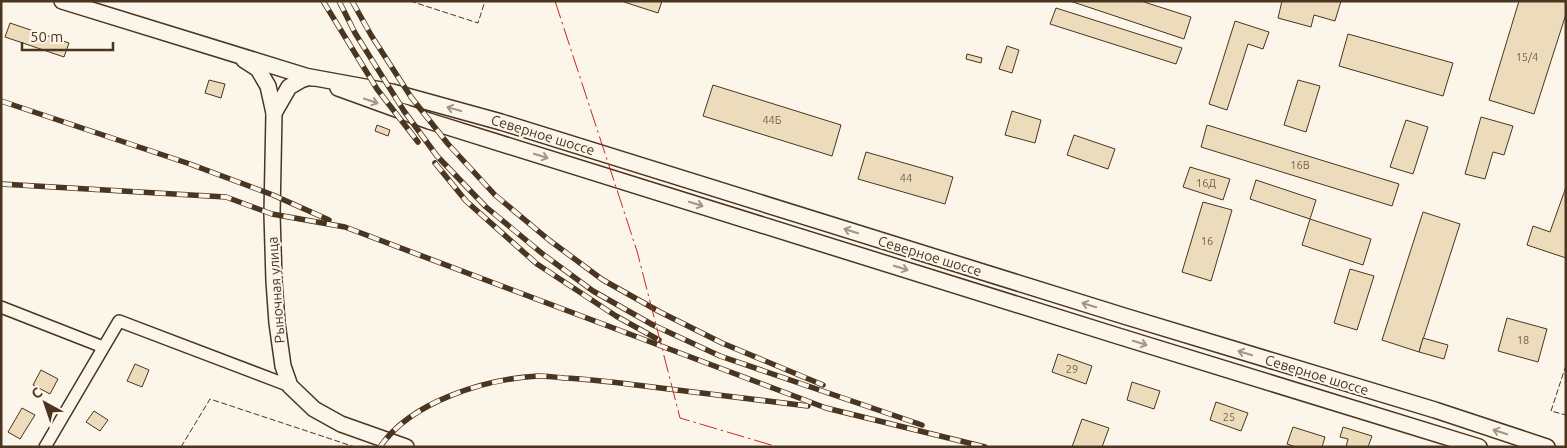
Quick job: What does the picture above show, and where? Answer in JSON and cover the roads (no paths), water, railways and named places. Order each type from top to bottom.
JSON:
[{"type":"main road","name":"Северное шоссе","points":[[62,1],[310,77],[429,121],[1479,447]]},
{"type":"main road","points":[[235,54],[258,69],[268,86],[274,113]]},
{"type":"main road","name":"Северное шоссе","points":[[310,77],[392,92],[501,122],[1124,316],[1436,410],[1547,447]]},
{"type":"main road","name":"Рыночная улица","points":[[310,77],[289,87],[274,113],[272,214],[276,323],[283,366],[290,386],[314,409],[341,424],[406,447]]},
{"type":"main road","points":[[1118,336],[1124,316]]},
{"type":"main road","points":[[1429,431],[1436,410]]},
{"type":"street","points":[[1,307],[103,347]]},
{"type":"street","points":[[45,447],[119,321],[290,386]]},
{"type":"railway","points":[[323,1],[377,89],[418,142]]},
{"type":"railway","points":[[339,1],[355,33],[404,111],[437,156],[486,207],[544,255],[593,291],[653,325],[720,356],[922,425]]},
{"type":"railway","points":[[352,1],[371,35],[411,97],[448,144],[495,195],[549,240],[603,280],[660,312],[722,343],[823,385]]},
{"type":"railway","points":[[1,101],[190,164],[273,195],[329,220]]},
{"type":"railway","points":[[435,163],[466,201],[537,264],[616,316],[659,340]]},
{"type":"railway","points":[[1,184],[226,197],[272,214],[345,227],[826,408],[985,447]]},
{"type":"railway","points":[[380,447],[410,417],[451,395],[496,382],[538,376],[582,379],[808,406]]}]
